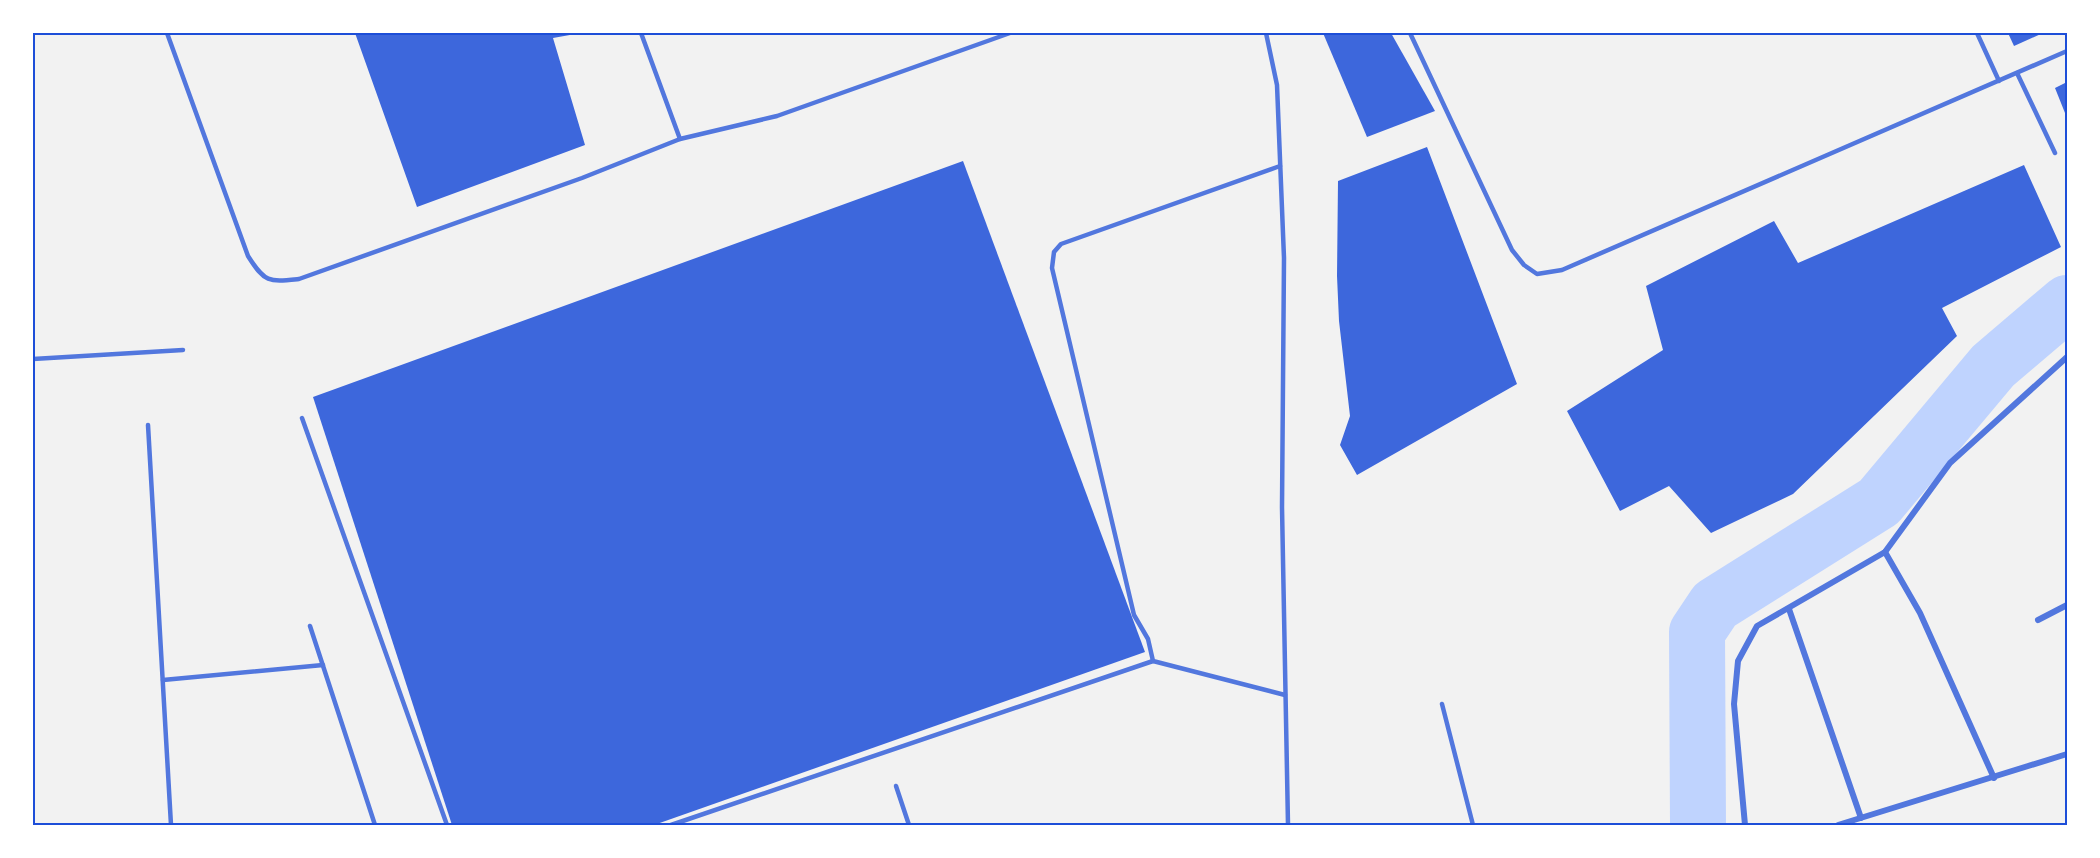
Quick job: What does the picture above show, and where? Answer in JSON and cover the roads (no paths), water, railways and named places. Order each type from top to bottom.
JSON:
[{"type":"street","points":[[1745,825],[1734,704],[1738,661],[1757,626],[1885,552],[1950,463],[2067,357]]},
{"type":"street","points":[[1885,552],[1920,613],[1994,778]]},
{"type":"street","points":[[2038,620],[2067,605]]},
{"type":"street","points":[[1789,609],[1861,818]]},
{"type":"street","points":[[1838,825],[2067,754]]},
{"type":"lane","points":[[167,33],[248,256],[258,272],[274,282],[299,279],[582,178],[680,139],[777,116],[1010,33]]},
{"type":"lane","points":[[641,33],[680,139]]},
{"type":"lane","points":[[1266,33],[1277,85],[1284,258],[1282,507],[1288,825]]},
{"type":"lane","points":[[1410,33],[1512,250],[1524,265],[1537,274],[1562,270],[2067,51]]},
{"type":"lane","points":[[1977,33],[1999,81]]},
{"type":"lane","points":[[2017,73],[2055,153]]},
{"type":"lane","points":[[1153,661],[1148,639],[1134,615],[1052,268],[1054,252],[1061,244],[1281,166]]},
{"type":"lane","points":[[33,359],[183,350]]},
{"type":"lane","points":[[302,418],[447,825]]},
{"type":"lane","points":[[148,425],[171,825]]},
{"type":"lane","points":[[310,626],[375,825]]},
{"type":"lane","points":[[671,825],[1153,661],[1286,695]]},
{"type":"lane","points":[[163,680],[323,665]]},
{"type":"lane","points":[[1443,704],[1473,825]]},
{"type":"lane","points":[[896,786],[909,825]]},
{"type":"waterway","points":[[1698,825],[1697,632],[1715,605],[1879,502],[1993,366],[2067,303]]}]
